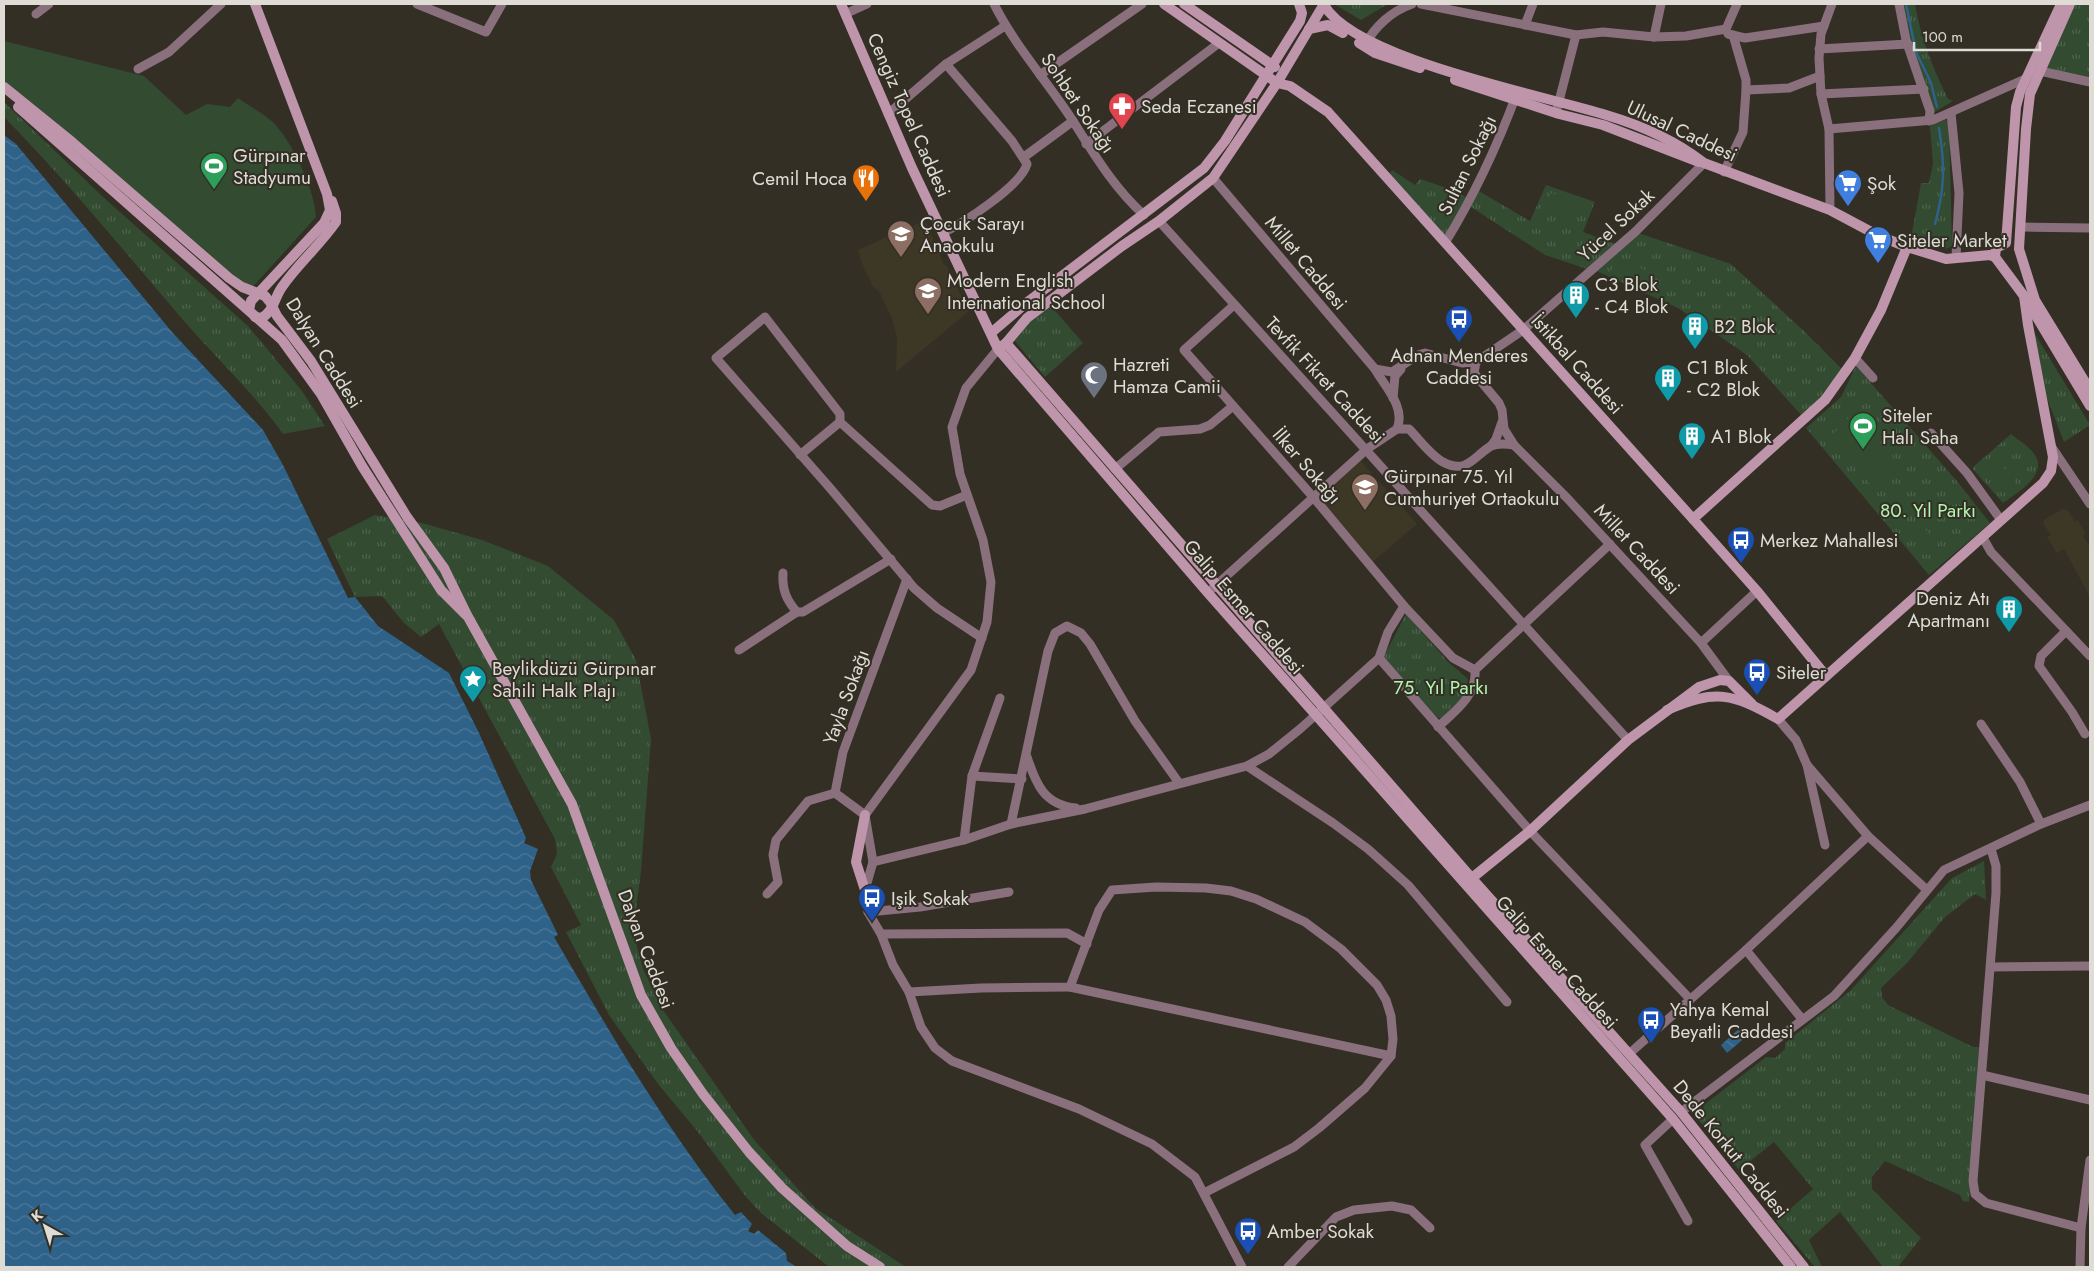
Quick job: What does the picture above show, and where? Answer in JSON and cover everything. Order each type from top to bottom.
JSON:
[{"type":"street","points":[[36,14],[49,4]]},
{"type":"street","points":[[138,69],[169,52],[221,4]]},
{"type":"street","points":[[255,4],[327,194],[330,210],[328,216],[251,301],[252,314],[261,318],[268,315],[282,287],[336,222],[334,204],[327,194]]},
{"type":"street","points":[[417,4],[486,32],[502,4]]},
{"type":"street","points":[[843,9],[867,4]]},
{"type":"street","name":"Sohbet Sokağı","points":[[994,4],[1005,26],[1073,120],[1086,144],[1127,200],[1144,215]]},
{"type":"street","points":[[1040,75],[1142,4]]},
{"type":"street","points":[[1164,4],[1264,75],[1277,83],[1290,86]]},
{"type":"street","points":[[1184,4],[1283,72],[1290,86]]},
{"type":"street","points":[[991,333],[1025,304],[1204,168],[1226,141],[1264,75],[1300,21],[1302,13],[1299,4]]},
{"type":"street","points":[[1242,1267],[1196,1177],[1152,1144],[1079,1109],[952,1060],[935,1048],[921,1027],[908,992],[893,965],[881,934],[868,912],[865,890],[856,862],[865,815],[971,670],[987,622],[991,582],[983,540],[960,474],[952,427],[966,388],[1027,318],[1122,246],[1159,221],[1213,178],[1277,83],[1324,4],[1336,22],[1375,53],[1516,96],[1559,114],[1603,125],[1704,164]]},
{"type":"street","points":[[1366,44],[1396,9],[1412,4]]},
{"type":"street","points":[[1421,4],[1576,34],[1603,32],[1654,37],[1686,36],[1718,32],[1726,29],[1738,4]]},
{"type":"street","points":[[1463,13],[1470,4]]},
{"type":"street","points":[[1525,25],[1533,4]]},
{"type":"street","points":[[1654,37],[1661,4]]},
{"type":"street","points":[[1830,210],[1829,129],[1821,94],[1820,49],[1824,26],[1832,4]]},
{"type":"street","points":[[1899,4],[1908,44],[1924,89],[1930,112],[1930,121]]},
{"type":"street","points":[[2019,249],[2006,243],[2016,106],[2025,78],[2059,8],[2070,4]]},
{"type":"street","points":[[1778,718],[1983,538],[2043,483],[2051,471],[2051,446],[2028,326],[2027,292],[2019,249],[2026,129],[2030,94],[2040,71],[2059,8]]},
{"type":"street","name":"Cengiz Topel Caddesi","points":[[843,9],[888,114],[943,233],[991,333],[1002,346]]},
{"type":"street","points":[[1309,29],[1328,25],[1366,44]]},
{"type":"street","points":[[888,114],[946,64],[1005,26]]},
{"type":"street","points":[[1718,32],[1745,38],[1824,26]]},
{"type":"street","points":[[1559,114],[1557,109],[1576,34]]},
{"type":"street","points":[[1724,172],[1743,132],[1746,90],[1746,80],[1733,35]]},
{"type":"street","points":[[1086,144],[1219,43]]},
{"type":"street","points":[[1820,49],[1908,44]]},
{"type":"street","points":[[943,233],[966,221],[1015,182],[1025,170],[1027,164],[1024,157],[946,64]]},
{"type":"street","points":[[2040,71],[2090,82]]},
{"type":"street","points":[[1746,90],[1789,88],[1820,76]]},
{"type":"street","points":[[1829,129],[1930,121],[2025,78]]},
{"type":"street","name":"İstikbal Caddesi","points":[[1290,86],[1328,112],[1693,518],[1757,591],[1826,676]]},
{"type":"street","points":[[4,87],[70,146]]},
{"type":"street","points":[[1821,94],[1924,89]]},
{"type":"street","points":[[4,94],[70,146]]},
{"type":"street","name":"Ulusal Caddesi","points":[[1516,96],[1560,103],[1606,115],[1664,138],[1689,151],[1704,164],[1830,210],[1877,236],[1907,248],[1946,259],[1995,252],[2006,243]]},
{"type":"street","name":"Sultan Sokağı","points":[[1445,243],[1477,190],[1497,146],[1516,96]]},
{"type":"street","points":[[1951,113],[1959,192],[1956,258]]},
{"type":"street","points":[[1024,157],[1073,120]]},
{"type":"street","name":"Dalyan Caddesi","points":[[70,146],[165,229],[252,314],[272,328],[325,392]]},
{"type":"street","name":"Yücel Sokak","points":[[1476,362],[1523,330],[1635,232],[1704,164]]},
{"type":"street","points":[[1204,168],[1213,178]]},
{"type":"street","name":"Millet Caddesi","points":[[1213,178],[1375,369],[1393,398]]},
{"type":"street","name":"Tevfik Fikret Caddesi","points":[[1159,221],[1628,740]]},
{"type":"street","points":[[2021,227],[2090,228]]},
{"type":"street","name":"Dalyan Caddesi","points":[[165,229],[242,287],[265,296],[276,316],[311,361],[338,416],[428,570],[449,600],[467,615]]},
{"type":"street","points":[[1693,518],[1825,400],[1855,358],[1881,310],[1907,248]]},
{"type":"street","points":[[1995,252],[2035,300],[2090,390]]},
{"type":"street","points":[[272,280],[279,283],[282,287]]},
{"type":"street","points":[[2027,292],[2090,406]]},
{"type":"street","name":"İlker Sokağı","points":[[1234,305],[1184,350],[1314,498],[1404,606],[1454,658],[1474,670]]},
{"type":"street","points":[[967,495],[940,506],[932,505],[840,422],[840,414],[765,317],[716,358],[907,579],[937,608],[982,638]]},
{"type":"street","points":[[1002,346],[1115,469],[1216,585],[1318,711]]},
{"type":"street","name":"Galip Esmer Caddesi","points":[[1002,346],[1208,593],[1318,711],[1469,881],[1621,1061]]},
{"type":"street","points":[[1375,369],[1392,372],[1401,368],[1418,355],[1425,353],[1462,363],[1476,362],[1476,376]]},
{"type":"street","points":[[1855,358],[1873,378]]},
{"type":"street","points":[[1401,368],[1395,376],[1393,398],[1399,413],[1409,428],[1444,463],[1455,465],[1471,464],[1491,446],[1496,438],[1502,419],[1502,410],[1499,403],[1462,363]]},
{"type":"street","points":[[1115,469],[1159,432],[1200,429],[1210,425],[1233,406]]},
{"type":"street","points":[[1398,429],[1399,413]]},
{"type":"street","name":"Dalyan Caddesi","points":[[338,416],[444,568],[467,615],[572,804],[641,995],[670,1048],[703,1094],[782,1188],[847,1246],[880,1267]]},
{"type":"street","name":"Millet Caddesi","points":[[1502,419],[1504,429],[1514,445],[1610,544],[1701,643],[1729,681]]},
{"type":"street","points":[[800,455],[840,422]]},
{"type":"street","points":[[1208,593],[1367,449],[1398,429],[1409,428]]},
{"type":"street","points":[[1931,433],[1967,474],[2001,520]]},
{"type":"street","points":[[1491,446],[1514,445]]},
{"type":"street","points":[[2051,446],[2090,504]]},
{"type":"street","points":[[1983,538],[1992,552],[2090,656]]},
{"type":"street","points":[[1438,727],[1469,696],[1476,679],[1474,670],[1610,544]]},
{"type":"street","points":[[437,558],[430,560],[428,570],[438,574],[444,568]]},
{"type":"street","points":[[739,650],[797,612],[803,612],[821,603],[891,559]]},
{"type":"street","points":[[784,573],[782,588],[790,604],[797,612]]},
{"type":"street","name":"Yayla Sokağı","points":[[835,793],[843,752],[907,579]]},
{"type":"street","points":[[1701,643],[1757,591]]},
{"type":"street","points":[[873,862],[964,840],[1011,824],[1086,809],[1248,766],[1269,754],[1300,729],[1379,658],[1394,619],[1404,606]]},
{"type":"street","points":[[1011,824],[1027,757],[1048,652],[1055,633],[1067,626],[1081,633],[1090,644],[1135,720],[1179,783]]},
{"type":"street","points":[[2066,631],[2041,656],[2038,660],[2039,666],[2072,712],[2085,734]]},
{"type":"street","points":[[1379,658],[1530,832],[1690,1000]]},
{"type":"street","points":[[1469,881],[1530,832],[1628,740],[1699,687],[1720,680],[1729,681],[1752,704]]},
{"type":"street","points":[[1667,710],[1699,697],[1727,697],[1752,704],[1778,718],[1796,740],[1807,765],[1825,845]]},
{"type":"street","points":[[964,840],[972,776],[1000,698]]},
{"type":"street","points":[[1981,724],[2020,782],[2041,824]]},
{"type":"street","points":[[1027,757],[1036,784],[1046,796],[1068,807],[1086,809]]},
{"type":"street","points":[[1807,765],[1868,836],[1927,890]]},
{"type":"street","points":[[1248,766],[1347,834],[1408,885],[1507,1002]]},
{"type":"street","points":[[972,776],[1022,778]]},
{"type":"street","points":[[767,894],[778,882],[773,855],[776,840],[808,801],[824,794],[835,793],[865,815],[873,862],[865,890]]},
{"type":"street","points":[[1688,1221],[1645,1145],[1677,1116],[1834,996],[1896,928],[1944,870],[2041,824],[2090,805]]},
{"type":"street","points":[[1621,1061],[1746,950],[1868,836]]},
{"type":"street","points":[[1991,849],[1996,866],[1991,967],[1973,1181],[1975,1194],[1986,1203],[2081,1228]]},
{"type":"street","name":"Dede Korkut Caddesi","points":[[1469,881],[1630,1053],[1791,1267]]},
{"type":"street","points":[[1070,987],[1099,910],[1112,890],[1156,887],[1206,888],[1231,891],[1256,900],[1305,922],[1341,949],[1377,985],[1386,1000],[1391,1016],[1393,1039],[1391,1056],[1366,1088],[1294,1147],[1204,1193]]},
{"type":"street","points":[[868,912],[920,908],[1009,892]]},
{"type":"street","points":[[881,934],[1067,933],[1087,944]]},
{"type":"street","points":[[1746,950],[1802,1019]]},
{"type":"street","points":[[1991,967],[2090,966]]},
{"type":"street","points":[[908,992],[980,988],[1070,987],[1391,1056]]},
{"type":"street","name":"Dede Korkut Caddesi","points":[[1621,1061],[1677,1116],[1804,1267]]},
{"type":"street","points":[[1982,1075],[2090,1100]]},
{"type":"street","points":[[2080,1267],[2081,1228],[2090,1160]]},
{"type":"street","points":[[1288,1267],[1336,1217],[1354,1210],[1392,1206],[1411,1210],[1430,1228]]},
{"type":"shaded area","points":[[925,220],[944,265],[946,265],[969,311],[896,372],[897,337],[892,319],[880,293],[872,285],[858,250]]},
{"type":"shaded area","name":"Gürpınar 75. Yıl Cumhuriyet Ortaokulu","points":[[1358,458],[1417,524],[1370,564],[1314,498]]},
{"type":"shaded area","points":[[2062,509],[2068,510],[2075,522],[2078,520],[2086,534],[2083,536],[2090,547],[2090,597],[2064,549],[2057,553],[2047,537],[2051,535],[2043,523],[2044,520]]},
{"type":"green space","points":[[1334,4],[1388,4],[1361,20]]},
{"type":"green space","points":[[1899,4],[1915,4],[1920,29],[1932,64],[1948,99],[1953,101],[1933,113]]},
{"type":"green space","points":[[2074,4],[2090,4],[2090,82],[2041,68]]},
{"type":"green space","points":[[4,41],[144,76],[186,115],[207,104],[230,107],[238,98],[270,120],[291,147],[308,183],[316,217],[250,290],[4,81]]},
{"type":"green space","points":[[4,102],[103,197],[248,326],[302,391],[325,426],[283,434],[260,404],[183,320],[73,191],[4,117]]},
{"type":"green space","points":[[1946,120],[1949,124],[1952,246],[1946,249],[1911,238],[1921,183],[1929,183],[1933,164],[1930,126]]},
{"type":"green space","points":[[1392,170],[1415,185],[1420,179],[1453,190],[1471,200],[1477,190],[1530,221],[1546,185],[1595,202],[1583,232],[1618,245],[1635,232],[1731,264],[1805,332],[1845,372],[1805,419],[1747,355],[1678,308],[1592,269],[1590,270],[1545,255],[1468,205],[1445,238],[1387,178]]},
{"type":"green space","points":[[1551,193],[1579,205],[1573,222],[1545,210]]},
{"type":"green space","points":[[1617,257],[1645,270],[1638,285],[1610,273]]},
{"type":"green space","points":[[1050,305],[1083,343],[1045,377],[1015,341],[1024,327]]},
{"type":"green space","points":[[2032,329],[2090,425],[2064,442],[2045,393]]},
{"type":"green space","name":"80. Yıl Parkı","points":[[1856,366],[1956,480],[1990,523],[1929,575],[1806,428],[1841,397]]},
{"type":"green space","name":"Siteler Halı Saha","points":[[1854,413],[1897,462],[1871,485],[1829,438]]},
{"type":"green space","points":[[2011,434],[2033,452],[2038,462],[2037,470],[2029,483],[2003,503],[1972,468]]},
{"type":"green space","points":[[1995,458],[2016,483],[2003,494],[1981,470]]},
{"type":"green space","points":[[375,515],[422,523],[482,540],[548,566],[614,620],[636,660],[651,739],[641,871],[633,932],[643,969],[663,1010],[755,1141],[815,1208],[906,1267],[829,1267],[761,1213],[746,1197],[698,1132],[658,1084],[609,1015],[566,932],[581,925],[551,867],[557,854],[555,839],[439,624],[421,637],[404,623],[382,596],[355,597],[327,539]]},
{"type":"green space","points":[[1918,521],[1938,544],[1927,555],[1906,531]]},
{"type":"green space","name":"75. Yıl Parkı","points":[[1406,614],[1448,662],[1468,679],[1465,695],[1441,719],[1436,716],[1383,658]]},
{"type":"green space","points":[[1984,861],[1986,900],[1975,894],[1945,917],[1907,963],[1881,988],[1882,997],[1888,1005],[1973,1047],[1979,1047],[1969,1202],[1963,1201],[1960,1195],[1885,1161],[1872,1177],[1872,1189],[1921,1238],[1898,1267],[1883,1267],[1840,1212],[1809,1240],[1822,1267],[1815,1267],[1776,1221],[1813,1189],[1774,1142],[1739,1170],[1697,1118],[1705,1104],[1766,1057],[1775,1058],[1785,1049],[1785,1043],[1851,990],[1952,878]]},
{"type":"water","points":[[4,135],[16,144],[172,332],[263,430],[283,465],[348,598],[355,597],[378,626],[449,673],[479,733],[526,838],[524,843],[538,849],[530,871],[531,880],[558,935],[554,937],[575,973],[640,1080],[685,1149],[735,1215],[741,1212],[752,1224],[748,1231],[754,1234],[758,1230],[786,1253],[787,1261],[797,1267],[4,1267]]},
{"type":"water","points":[[1741,1027],[1748,1035],[1727,1053],[1721,1045]]},
{"type":"waterway","points":[[1906,4],[1916,52],[1931,83],[1937,107]]},
{"type":"waterway","points":[[1935,224],[1941,199],[1943,176],[1939,128]]},
{"type":"place","name":"Seda Eczanesi","points":[[1122,130]]},
{"type":"place","name":"Gürpınar Stadyumu","points":[[214,190]]},
{"type":"place","name":"Cemil Hoca","points":[[866,202]]},
{"type":"place","name":"Şok","points":[[1848,207]]},
{"type":"place","name":"Çocuk Sarayı Anaokulu","points":[[901,258]]},
{"type":"place","name":"Siteler Market","points":[[1878,264]]},
{"type":"place","name":"Modern English International School","points":[[928,315]]},
{"type":"place","name":"C3 Blok - C4 Blok","points":[[1576,319]]},
{"type":"place","name":"Adnan Menderes Caddesi","points":[[1459,343]]},
{"type":"place","name":"B2 Blok","points":[[1695,350]]},
{"type":"place","name":"Hazreti Hamza Camii","points":[[1094,399]]},
{"type":"place","name":"C1 Blok - C2 Blok","points":[[1668,402]]},
{"type":"place","name":"Siteler Halı Saha","points":[[1863,450]]},
{"type":"place","name":"A1 Blok","points":[[1692,460]]},
{"type":"place","name":"Gürpınar 75. Yıl Cumhuriyet Ortaokulu","points":[[1365,511]]},
{"type":"place","name":"Merkez Mahallesi","points":[[1741,564]]},
{"type":"place","name":"Deniz Atı Apartmanı","points":[[2009,633]]},
{"type":"place","name":"Siteler","points":[[1757,696]]},
{"type":"place","name":"Beylikdüzü Gürpınar Sahili Halk Plajı","points":[[473,703]]},
{"type":"place","name":"Işik Sokak","points":[[872,922]]},
{"type":"place","name":"Yahya Kemal Beyatli Caddesi","points":[[1651,1044]]},
{"type":"place","name":"Amber Sokak","points":[[1248,1255]]}]
